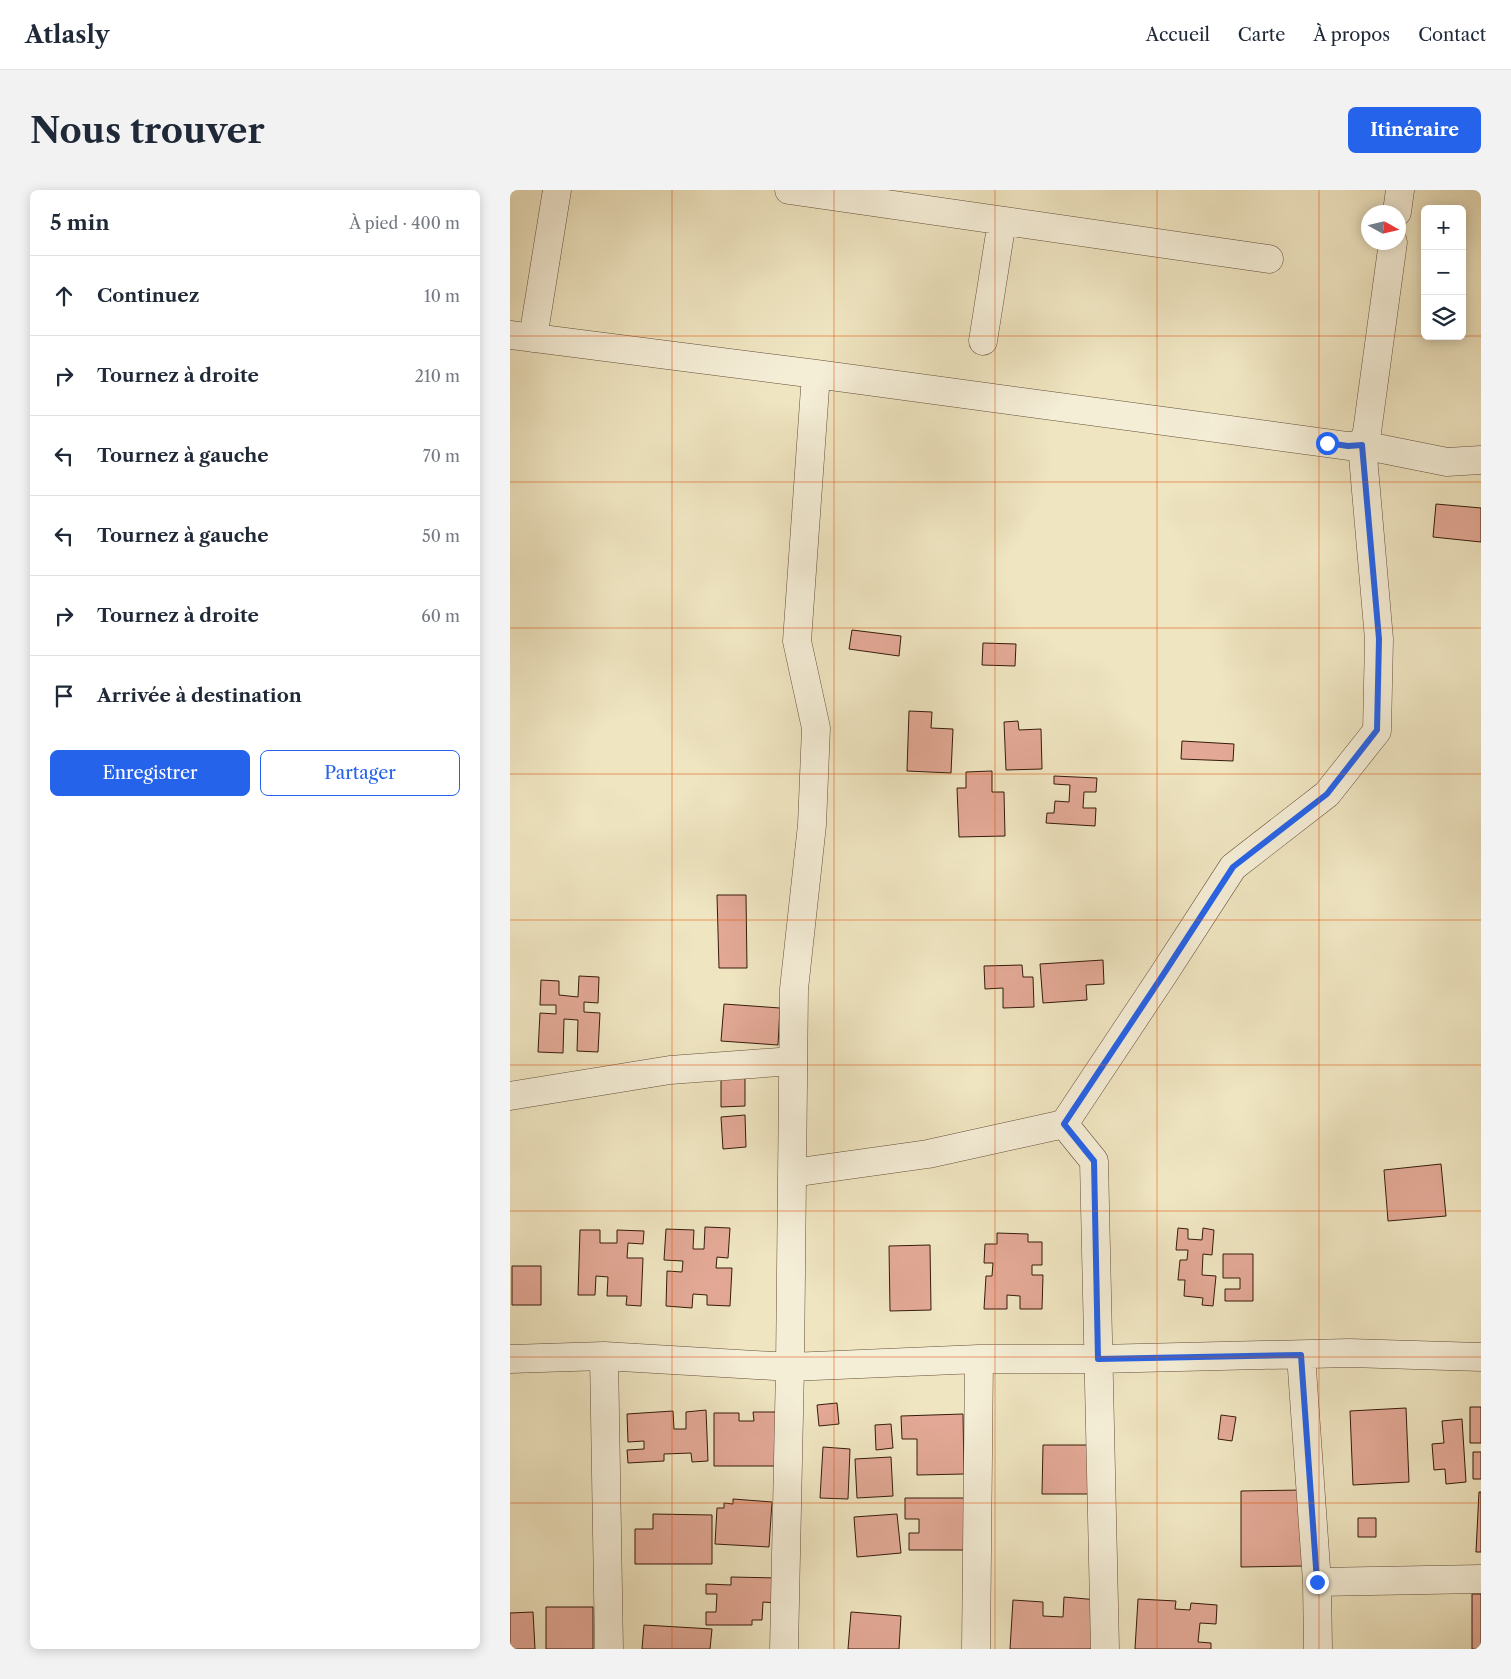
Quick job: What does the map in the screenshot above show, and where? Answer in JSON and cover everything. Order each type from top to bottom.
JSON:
[{"type":"street","points":[[557,190],[521,337],[816,374],[1348,446],[1362,445],[1447,462],[1481,460]]},
{"type":"street","points":[[789,190],[1269,259]]},
{"type":"street","points":[[1398,205],[1400,190]]},
{"type":"street","points":[[983,341],[1002,221]]},
{"type":"street","points":[[792,1173],[928,1154],[1064,1124],[1233,867],[1327,794],[1377,730],[1379,639],[1362,445],[1367,432],[1392,250]]},
{"type":"street","points":[[784,1649],[790,1367],[794,989],[812,825],[816,728],[797,641],[816,374]]},
{"type":"street","points":[[510,1096],[670,1070],[793,1060]]},
{"type":"street","points":[[1064,1124],[1094,1161],[1106,1649]]},
{"type":"street","points":[[510,1359],[604,1356],[790,1367],[979,1359],[1098,1359],[1350,1353],[1481,1357]]},
{"type":"street","points":[[1301,1355],[1317,1582],[1318,1649]]},
{"type":"street","points":[[604,1356],[609,1649]]},
{"type":"street","points":[[976,1649],[979,1359]]},
{"type":"street","points":[[1317,1582],[1481,1579]]},
{"type":"building","points":[[1436,504],[1481,508],[1481,542],[1433,537]]},
{"type":"building","points":[[852,630],[901,636],[899,656],[849,649]]},
{"type":"building","points":[[983,643],[1016,644],[1015,666],[982,665]]},
{"type":"building","points":[[909,711],[932,712],[931,728],[953,729],[951,773],[907,771]]},
{"type":"building","points":[[1018,721],[1019,730],[1041,729],[1042,769],[1006,770],[1004,722]]},
{"type":"building","points":[[1182,741],[1234,744],[1233,761],[1181,759]]},
{"type":"building","points":[[992,771],[992,792],[1004,792],[1005,836],[959,837],[957,788],[966,788],[966,772]]},
{"type":"building","points":[[1054,776],[1097,778],[1096,792],[1084,792],[1083,808],[1096,808],[1095,826],[1046,823],[1047,813],[1054,813],[1055,801],[1069,802],[1070,785],[1054,784]]},
{"type":"building","points":[[717,895],[746,895],[747,968],[719,968]]},
{"type":"building","points":[[1103,960],[1104,984],[1086,985],[1087,1000],[1043,1003],[1040,964]]},
{"type":"building","points":[[1022,965],[1023,977],[1033,977],[1034,1007],[1003,1008],[1003,988],[985,989],[984,966]]},
{"type":"building","points":[[579,976],[599,977],[598,1003],[584,1002],[584,1012],[600,1013],[598,1052],[577,1051],[578,1020],[564,1019],[563,1053],[538,1052],[540,1013],[556,1014],[556,1005],[540,1005],[541,980],[559,981],[559,995],[578,997]]},
{"type":"building","points":[[724,1004],[780,1008],[778,1045],[721,1041]]},
{"type":"building","points":[[721,1071],[745,1071],[745,1106],[721,1107]]},
{"type":"building","points":[[745,1115],[746,1147],[723,1149],[721,1117]]},
{"type":"building","points":[[1441,1164],[1446,1216],[1388,1221],[1384,1170]]},
{"type":"building","points":[[705,1227],[730,1228],[728,1258],[717,1257],[716,1268],[732,1268],[730,1306],[707,1305],[707,1295],[693,1294],[692,1308],[666,1306],[667,1271],[682,1272],[683,1261],[664,1260],[666,1229],[694,1230],[693,1249],[704,1249]]},
{"type":"building","points":[[1178,1228],[1188,1229],[1188,1239],[1202,1240],[1203,1228],[1214,1230],[1212,1255],[1203,1254],[1202,1275],[1216,1276],[1213,1306],[1202,1305],[1203,1298],[1184,1296],[1185,1280],[1178,1280],[1180,1260],[1187,1260],[1188,1250],[1176,1250]]},
{"type":"building","points":[[580,1230],[600,1230],[600,1243],[617,1243],[617,1230],[644,1231],[643,1244],[628,1243],[627,1258],[643,1258],[641,1306],[626,1305],[627,1296],[607,1296],[608,1277],[596,1276],[595,1295],[578,1295]]},
{"type":"building","points":[[997,1233],[1028,1234],[1028,1242],[1042,1242],[1042,1265],[1032,1265],[1032,1275],[1043,1275],[1042,1309],[1020,1309],[1020,1296],[1007,1295],[1007,1309],[984,1309],[986,1276],[992,1276],[993,1263],[984,1263],[985,1244],[997,1244]]},
{"type":"building","points":[[930,1245],[931,1310],[890,1311],[889,1246]]},
{"type":"building","points":[[1223,1254],[1253,1254],[1253,1301],[1225,1301],[1225,1289],[1240,1289],[1240,1278],[1223,1278]]},
{"type":"building","points":[[512,1266],[541,1266],[541,1305],[512,1305]]},
{"type":"building","points":[[837,1403],[839,1424],[819,1426],[817,1405]]},
{"type":"building","points":[[1470,1407],[1481,1407],[1481,1443],[1470,1443]]},
{"type":"building","points":[[1406,1408],[1409,1482],[1353,1485],[1350,1411]]},
{"type":"building","points":[[706,1410],[708,1461],[692,1462],[691,1453],[664,1454],[664,1461],[628,1463],[627,1450],[644,1449],[644,1441],[628,1442],[627,1414],[673,1411],[674,1429],[686,1429],[686,1412]]},
{"type":"building","points":[[753,1412],[778,1412],[778,1466],[714,1466],[714,1413],[739,1413],[739,1421],[754,1421]]},
{"type":"building","points":[[963,1414],[964,1474],[917,1475],[917,1439],[902,1439],[901,1416]]},
{"type":"building","points":[[1221,1415],[1236,1417],[1232,1441],[1218,1439]]},
{"type":"building","points":[[1462,1419],[1466,1482],[1446,1484],[1445,1469],[1434,1470],[1432,1444],[1444,1443],[1442,1421]]},
{"type":"building","points":[[891,1424],[893,1448],[876,1450],[875,1425]]},
{"type":"building","points":[[1043,1445],[1096,1445],[1095,1494],[1042,1494]]},
{"type":"building","points":[[823,1447],[850,1449],[848,1499],[820,1498]]},
{"type":"building","points":[[1473,1452],[1481,1452],[1481,1479],[1473,1479]]},
{"type":"building","points":[[891,1457],[893,1496],[857,1498],[855,1459]]},
{"type":"building","points":[[1303,1490],[1304,1566],[1241,1567],[1241,1491]]},
{"type":"building","points":[[1479,1492],[1481,1492],[1481,1552],[1476,1552]]},
{"type":"building","points":[[905,1498],[974,1498],[974,1550],[909,1550],[909,1533],[919,1533],[919,1519],[905,1519]]},
{"type":"building","points":[[733,1499],[772,1502],[769,1547],[715,1544],[717,1508],[724,1508],[724,1503],[733,1504]]},
{"type":"building","points":[[653,1514],[712,1515],[712,1564],[635,1564],[635,1529],[653,1529]]},
{"type":"building","points":[[897,1514],[901,1553],[857,1557],[854,1517]]},
{"type":"building","points":[[1358,1518],[1376,1518],[1376,1537],[1358,1537]]},
{"type":"building","points":[[731,1577],[778,1578],[777,1603],[763,1602],[762,1620],[752,1620],[752,1625],[706,1625],[706,1612],[716,1612],[717,1594],[706,1594],[706,1584],[731,1585]]},
{"type":"building","points":[[1472,1594],[1481,1594],[1481,1649],[1472,1649]]},
{"type":"building","points":[[1064,1597],[1098,1600],[1094,1649],[1010,1649],[1013,1600],[1043,1602],[1043,1616],[1063,1617]]},
{"type":"building","points":[[1138,1599],[1176,1601],[1175,1609],[1190,1610],[1191,1603],[1217,1605],[1216,1624],[1200,1623],[1198,1642],[1211,1643],[1211,1649],[1135,1649]]},
{"type":"building","points":[[546,1607],[593,1607],[593,1649],[546,1649]]},
{"type":"building","points":[[533,1612],[535,1649],[510,1649],[510,1613]]},
{"type":"building","points":[[851,1612],[901,1616],[899,1649],[848,1649]]},
{"type":"building","points":[[644,1625],[712,1629],[710,1649],[642,1649]]},
{"type":"route","points":[[1317,1582],[1301,1355],[1098,1359],[1094,1161],[1064,1124],[1233,867],[1327,794],[1377,730],[1379,639],[1362,445],[1348,446],[1327,443]]}]
